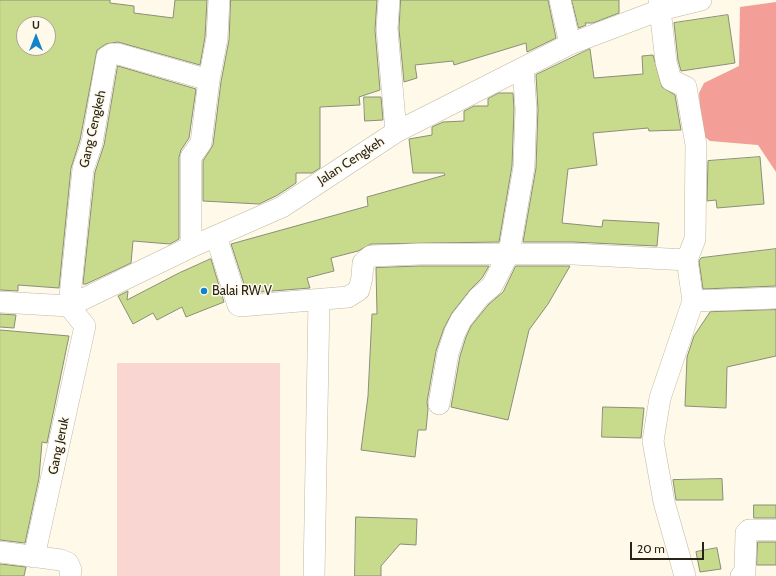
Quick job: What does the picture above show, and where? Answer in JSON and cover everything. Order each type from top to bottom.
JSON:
[{"type":"street","points":[[191,247],[191,157],[201,143],[209,80],[217,38],[219,0]]},
{"type":"street","points":[[389,0],[387,29],[396,132]]},
{"type":"street","points":[[560,0],[570,44]]},
{"type":"street","name":"Jalan Cengkeh","points":[[0,302],[69,306],[191,247],[282,207],[396,132],[570,44],[660,5],[701,0]]},
{"type":"street","points":[[660,5],[666,62],[671,80],[686,87],[696,145],[695,239],[687,260],[693,301],[660,398],[653,441],[664,502],[685,576]]},
{"type":"street","name":"Gang Cengkeh","points":[[69,306],[83,169],[92,143],[107,57],[112,54],[118,54],[209,80]]},
{"type":"street","points":[[439,404],[448,353],[455,332],[461,320],[479,297],[492,286],[509,253],[524,167],[526,109],[523,68]]},
{"type":"street","points":[[216,236],[238,305],[242,306],[348,297],[359,290],[363,263],[371,256],[509,253],[687,260]]},
{"type":"street","points":[[693,301],[776,298]]},
{"type":"street","points":[[314,576],[319,300]]},
{"type":"street","name":"Gang Jeruk","points":[[34,557],[85,326],[69,306]]},
{"type":"street","points":[[741,576],[745,572],[746,532],[749,530],[776,530]]},
{"type":"street","points":[[0,552],[61,560],[68,563],[71,570],[70,576]]},
{"type":"shaded area","points":[[776,2],[776,172],[758,145],[710,141],[701,134],[699,93],[704,83],[739,66],[740,7]]},
{"type":"shaded area","points":[[117,363],[280,363],[280,576],[117,576]]},
{"type":"building","points":[[0,0],[110,0],[110,3],[134,6],[134,13],[173,18],[175,0],[207,0],[205,37],[200,65],[118,42],[106,44],[97,50],[80,140],[71,168],[59,288],[18,285],[18,291],[0,290]]},
{"type":"building","points":[[231,0],[377,0],[375,30],[380,90],[359,97],[360,105],[320,107],[320,168],[312,173],[296,173],[296,183],[276,196],[259,204],[203,201],[203,161],[213,145],[221,82],[229,40]]},
{"type":"building","points":[[401,0],[548,0],[556,38],[527,52],[526,43],[454,65],[453,61],[415,65],[417,78],[404,82],[399,29]]},
{"type":"building","points":[[572,0],[619,0],[619,13],[593,23],[585,23],[586,25],[579,28]]},
{"type":"building","points":[[728,15],[735,63],[681,71],[678,60],[674,23]]},
{"type":"building","points":[[590,49],[594,78],[643,74],[642,56],[653,55],[662,87],[675,95],[681,130],[649,131],[648,128],[593,133],[597,165],[568,169],[562,223],[602,227],[603,220],[659,223],[657,246],[573,242],[523,242],[536,168],[538,109],[536,75]]},
{"type":"building","points":[[118,66],[196,89],[189,138],[181,150],[179,157],[179,239],[170,244],[133,241],[131,263],[86,284],[83,284],[95,172],[104,145]]},
{"type":"building","points":[[499,93],[513,93],[514,109],[512,166],[499,242],[371,244],[358,251],[331,258],[334,271],[307,278],[310,288],[247,293],[231,244],[368,206],[367,197],[445,175],[444,173],[413,173],[409,139],[432,135],[432,127],[443,122],[464,121],[464,111],[474,106],[488,106],[488,99]]},
{"type":"building","points":[[364,97],[381,97],[383,120],[365,121]]},
{"type":"building","points":[[760,157],[764,204],[717,208],[716,200],[707,201],[708,161]]},
{"type":"building","points":[[776,249],[776,286],[703,289],[699,261],[701,258]]},
{"type":"building","points":[[211,259],[224,302],[186,317],[182,307],[157,320],[153,313],[133,324],[118,296],[128,291],[127,300],[179,273]]},
{"type":"building","points":[[420,266],[489,266],[482,278],[470,290],[452,313],[444,328],[436,351],[427,402],[428,409],[426,430],[418,430],[415,457],[361,450],[368,396],[372,314],[377,314],[376,268]]},
{"type":"building","points":[[516,266],[570,266],[548,304],[529,330],[508,420],[451,407],[460,356],[471,326],[488,305],[503,292]]},
{"type":"building","points":[[776,310],[776,356],[727,367],[726,408],[685,406],[687,357],[694,336],[710,312]]},
{"type":"building","points":[[0,314],[16,315],[14,328],[0,327]]},
{"type":"building","points":[[0,330],[69,336],[47,443],[42,442],[39,478],[25,543],[0,540]]},
{"type":"building","points":[[603,407],[644,408],[641,438],[602,437]]},
{"type":"building","points":[[722,479],[723,500],[676,500],[673,480]]},
{"type":"building","points":[[754,505],[776,505],[776,518],[754,518]]},
{"type":"building","points":[[356,517],[417,519],[416,545],[400,544],[381,566],[381,576],[355,576]]},
{"type":"building","points":[[758,542],[776,542],[776,565],[757,565]]},
{"type":"building","points":[[717,548],[721,569],[700,572],[696,552]]},
{"type":"building","points":[[0,564],[26,567],[24,576],[0,576]]},
{"type":"place","name":"Balai RW V","points":[[204,291]]}]
